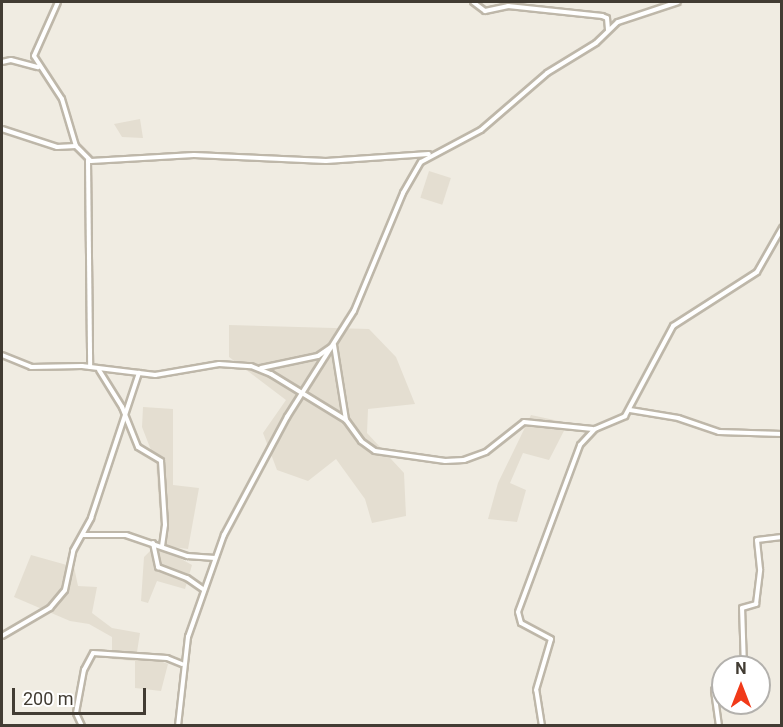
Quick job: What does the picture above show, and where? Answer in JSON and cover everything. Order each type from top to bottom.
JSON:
[{"type":"street","points":[[58,2],[34,51],[38,67],[62,99],[76,146],[88,160],[90,367]]},
{"type":"street","points":[[473,2],[485,11],[508,6],[602,16],[607,18],[608,31]]},
{"type":"street","points":[[88,160],[194,154],[326,161],[430,154],[481,130],[547,73],[586,50],[621,20],[678,2]]},
{"type":"street","points":[[2,62],[11,60],[38,67]]},
{"type":"street","points":[[2,129],[57,147],[76,146]]},
{"type":"street","points":[[178,726],[182,664],[202,589],[244,496],[354,311],[404,191],[430,154]]},
{"type":"street","points":[[260,368],[345,420],[361,441],[375,451],[445,461],[478,457],[524,422],[595,429],[618,422],[630,410],[638,387],[673,326],[758,272],[782,228]]},
{"type":"street","points":[[2,355],[31,367],[90,367],[139,373],[182,372],[219,364],[260,368],[318,356],[334,344]]},
{"type":"street","points":[[334,344],[345,420]]},
{"type":"street","points":[[99,369],[126,417],[140,449],[161,463],[165,525],[162,546]]},
{"type":"street","points":[[2,636],[57,602],[65,590],[73,551],[82,536],[126,417],[139,373]]},
{"type":"street","points":[[630,410],[678,418],[719,432],[782,434]]},
{"type":"street","points":[[542,726],[536,690],[551,639],[521,623],[518,612],[580,445],[595,429]]},
{"type":"street","points":[[82,536],[112,534],[153,543],[187,556],[216,558]]},
{"type":"street","points":[[744,655],[742,608],[756,604],[760,569],[757,540],[782,537]]},
{"type":"street","points":[[153,543],[158,567],[187,578],[202,589]]},
{"type":"street","points":[[82,726],[76,719],[78,704],[84,670],[93,653],[167,657],[182,664]]},
{"type":"shaded area","points":[[140,119],[143,138],[122,137],[114,124]]},
{"type":"shaded area","points":[[429,171],[451,178],[442,205],[420,198]]},
{"type":"shaded area","points":[[229,325],[369,329],[396,357],[415,404],[368,409],[367,433],[404,473],[406,516],[372,523],[365,499],[336,459],[308,481],[277,470],[263,433],[286,400],[229,357]]},
{"type":"shaded area","points":[[143,407],[173,409],[173,485],[199,488],[188,549],[162,546],[156,463],[142,427]]},
{"type":"shaded area","points":[[531,415],[568,423],[549,460],[523,453],[510,483],[526,490],[517,522],[488,519],[498,483]]},
{"type":"shaded area","points":[[156,545],[192,565],[185,589],[157,581],[148,603],[141,601],[144,557]]},
{"type":"shaded area","points":[[31,555],[74,567],[78,586],[97,587],[92,613],[112,628],[140,633],[137,652],[168,664],[161,691],[135,688],[135,661],[112,659],[112,637],[89,624],[70,621],[14,597]]}]
